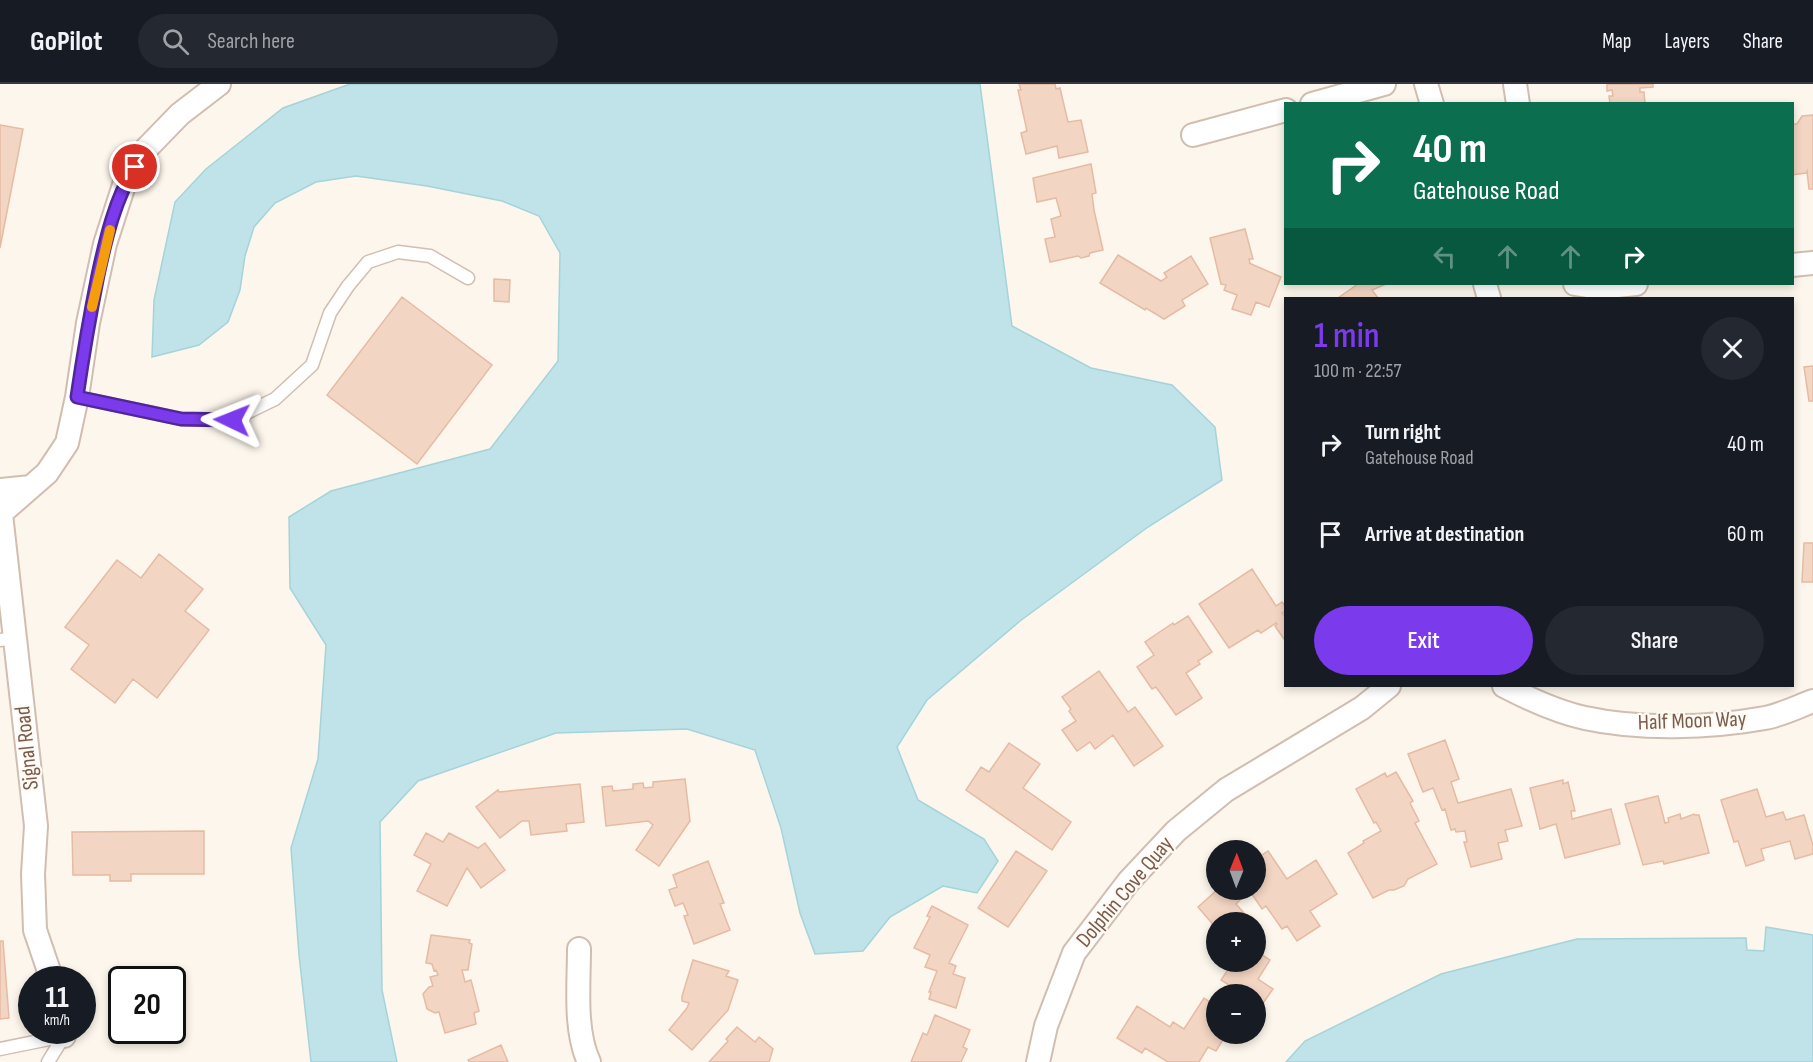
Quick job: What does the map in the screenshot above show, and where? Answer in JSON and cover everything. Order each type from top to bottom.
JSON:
[{"type":"street","points":[[1,514],[47,473],[67,443],[77,397],[88,323],[105,244],[124,185],[146,149],[180,114],[219,84]]},
{"type":"street","points":[[1319,102],[1384,84]]},
{"type":"street","points":[[1426,84],[1431,102]]},
{"type":"street","points":[[1515,84],[1518,102]]},
{"type":"street","points":[[1193,135],[1284,111]]},
{"type":"street","points":[[1794,265],[1813,262]]},
{"type":"street","points":[[1581,285],[1599,288],[1627,285]]},
{"type":"street","points":[[0,490],[31,487]]},
{"type":"street","name":"Signal Road","points":[[1,514],[8,639],[36,826],[33,874],[35,930],[47,966]]},
{"type":"street","name":"Dolphin Cove Quay","points":[[1038,1062],[1046,1026],[1074,953],[1129,881],[1176,831],[1226,790],[1362,708],[1388,687]]},
{"type":"street","name":"Half Moon Way","points":[[1506,687],[1533,701],[1585,718],[1653,726],[1708,725],[1767,717],[1813,701]]},
{"type":"street","points":[[579,949],[579,1011],[584,1050],[589,1062]]},
{"type":"lane","points":[[77,397],[181,419],[232,420],[275,399],[312,365],[330,313],[368,262],[398,252],[430,256],[468,278]]},
{"type":"lane","points":[[0,1049],[20,1044]]},
{"type":"lane","points":[[48,1062],[57,1044]]},
{"type":"water","points":[[350,84],[980,84],[1012,326],[1091,368],[1172,385],[1215,427],[1222,480],[1148,527],[1020,621],[927,700],[897,747],[918,800],[984,839],[998,861],[977,893],[943,886],[890,917],[863,951],[815,954],[800,913],[781,828],[755,750],[687,729],[556,733],[418,781],[380,822],[382,990],[397,1062],[311,1062],[299,955],[291,848],[318,759],[326,645],[290,588],[289,517],[331,491],[490,449],[558,361],[560,253],[539,216],[502,201],[427,186],[356,176],[316,182],[275,203],[254,227],[245,256],[240,290],[228,322],[199,345],[152,357],[154,300],[175,202],[206,169],[283,108]]},
{"type":"water","points":[[1766,927],[1813,935],[1813,1062],[1286,1062],[1305,1041],[1441,974],[1577,939],[1746,938],[1747,950],[1764,951]]},
{"type":"building","points":[[1019,84],[1055,84],[1056,89],[1060,88],[1068,122],[1081,120],[1088,152],[1059,158],[1057,146],[1026,154],[1021,133],[1027,131],[1018,90],[1021,90]]},
{"type":"building","points":[[1607,84],[1653,84],[1653,87],[1640,88],[1640,92],[1644,92],[1645,102],[1610,102],[1609,96],[1613,96],[1612,90],[1607,91]]},
{"type":"building","points":[[1813,115],[1813,189],[1809,189],[1807,171],[1794,175],[1794,124],[1797,124],[1802,116]]},
{"type":"building","points":[[0,125],[23,129],[0,248]]},
{"type":"building","points":[[1091,164],[1096,193],[1092,194],[1094,210],[1103,250],[1081,258],[1078,256],[1050,262],[1045,239],[1055,237],[1051,219],[1061,216],[1056,198],[1037,202],[1033,178]]},
{"type":"building","points":[[1245,229],[1253,259],[1249,259],[1249,263],[1281,277],[1269,307],[1256,302],[1251,315],[1232,309],[1237,295],[1224,290],[1226,285],[1221,284],[1210,238]]},
{"type":"building","points":[[1118,255],[1161,281],[1167,277],[1164,273],[1191,256],[1208,284],[1182,300],[1185,306],[1164,319],[1100,283]]},
{"type":"building","points":[[494,279],[510,280],[509,302],[494,301]]},
{"type":"building","points":[[1357,285],[1384,285],[1372,290],[1377,297],[1339,297]]},
{"type":"building","points":[[402,297],[492,365],[417,464],[327,395]]},
{"type":"building","points":[[1813,366],[1813,401],[1809,401],[1804,367]]},
{"type":"building","points":[[1804,543],[1813,543],[1813,582],[1802,582]]},
{"type":"building","points":[[159,554],[203,589],[185,611],[209,630],[157,698],[133,679],[115,703],[71,669],[89,645],[65,627],[117,560],[141,578]]},
{"type":"building","points":[[1252,569],[1276,606],[1282,602],[1284,604],[1282,613],[1284,615],[1284,639],[1275,626],[1276,623],[1261,633],[1258,630],[1229,648],[1199,604]]},
{"type":"building","points":[[1188,616],[1212,652],[1186,673],[1202,698],[1176,715],[1156,687],[1152,689],[1137,667],[1154,655],[1145,642]]},
{"type":"building","points":[[1099,671],[1128,712],[1135,707],[1163,746],[1134,766],[1113,735],[1095,749],[1090,742],[1077,751],[1062,730],[1076,721],[1062,697]]},
{"type":"building","points":[[1445,740],[1459,779],[1451,782],[1458,803],[1511,789],[1522,826],[1505,830],[1508,841],[1498,843],[1502,859],[1471,867],[1464,842],[1467,842],[1465,831],[1451,830],[1445,809],[1442,810],[1433,788],[1423,792],[1408,754]]},
{"type":"building","points":[[1009,743],[1040,764],[1023,788],[1071,822],[1052,850],[966,790],[981,767],[989,772]]},
{"type":"building","points":[[1396,772],[1413,801],[1410,803],[1419,821],[1415,823],[1437,864],[1408,879],[1404,886],[1373,898],[1348,853],[1381,831],[1376,822],[1374,823],[1356,789],[1385,773],[1387,777]]},
{"type":"building","points":[[685,779],[690,821],[659,866],[636,850],[653,825],[648,821],[606,826],[602,787],[612,786],[613,791],[633,789],[633,784],[643,783],[644,788],[653,787],[653,782]]},
{"type":"building","points":[[1563,780],[1563,784],[1568,782],[1575,811],[1571,811],[1572,819],[1611,809],[1620,844],[1565,858],[1556,824],[1540,829],[1530,788]]},
{"type":"building","points":[[580,784],[584,822],[566,824],[567,831],[531,835],[529,821],[522,821],[500,838],[476,807],[498,790],[499,792]]},
{"type":"building","points":[[1757,789],[1766,817],[1783,812],[1786,820],[1804,815],[1813,845],[1813,854],[1795,859],[1790,841],[1761,849],[1764,860],[1746,866],[1738,841],[1734,842],[1721,800]]},
{"type":"building","points":[[1658,796],[1665,823],[1669,822],[1668,818],[1680,814],[1681,819],[1694,814],[1699,815],[1709,853],[1664,864],[1663,861],[1643,865],[1625,804]]},
{"type":"building","points":[[204,831],[204,874],[131,874],[131,881],[110,881],[110,875],[73,875],[72,832]]},
{"type":"building","points":[[426,833],[443,842],[449,833],[478,848],[485,843],[505,870],[481,888],[467,868],[447,906],[417,891],[431,864],[414,855]]},
{"type":"building","points":[[1016,851],[1047,871],[1008,927],[978,908]]},
{"type":"building","points":[[1268,851],[1287,879],[1316,860],[1337,894],[1310,911],[1320,926],[1297,941],[1287,926],[1282,929],[1266,906],[1262,909],[1256,900],[1266,900],[1266,852]]},
{"type":"building","points":[[708,861],[724,903],[720,904],[730,930],[694,944],[684,916],[688,915],[683,903],[675,906],[669,890],[677,887],[673,875]]},
{"type":"building","points":[[1206,900],[1240,900],[1236,904],[1243,912],[1206,912],[1206,916],[1198,907]]},
{"type":"building","points":[[932,906],[968,925],[949,963],[956,966],[953,974],[965,978],[956,1008],[929,999],[931,992],[929,992],[937,971],[925,967],[930,955],[914,948],[930,917],[927,916]]},
{"type":"building","points":[[431,935],[470,940],[469,943],[472,944],[468,970],[462,970],[465,982],[471,980],[479,1011],[474,1013],[476,1024],[445,1033],[439,1012],[435,1013],[427,1009],[423,994],[433,986],[430,977],[438,975],[432,964],[426,963]]},
{"type":"building","points":[[0,941],[3,941],[9,1018],[0,1019]]},
{"type":"building","points":[[693,960],[729,971],[726,976],[738,980],[728,1010],[692,1050],[669,1030],[689,1003],[682,1001],[682,996]]},
{"type":"building","points":[[1226,972],[1262,972],[1258,979],[1266,984],[1227,984],[1221,980]]},
{"type":"building","points":[[1266,984],[1273,989],[1266,999]]},
{"type":"building","points":[[1204,998],[1206,999],[1206,1044],[1220,1044],[1216,1051],[1208,1047],[1199,1062],[1168,1062],[1145,1048],[1142,1053],[1117,1038],[1137,1006],[1170,1027],[1173,1022],[1184,1029]]},
{"type":"building","points":[[935,1015],[970,1030],[963,1047],[967,1049],[961,1062],[911,1062],[923,1033],[927,1035]]},
{"type":"building","points":[[737,1027],[755,1042],[759,1037],[773,1049],[769,1062],[709,1062]]},
{"type":"building","points":[[501,1045],[508,1062],[469,1062],[468,1060]]},
{"type":"slow traffic","points":[[92,307],[110,230]]},
{"type":"route","points":[[135,167],[124,185],[105,244],[88,323],[77,397],[181,419],[232,420]]}]
